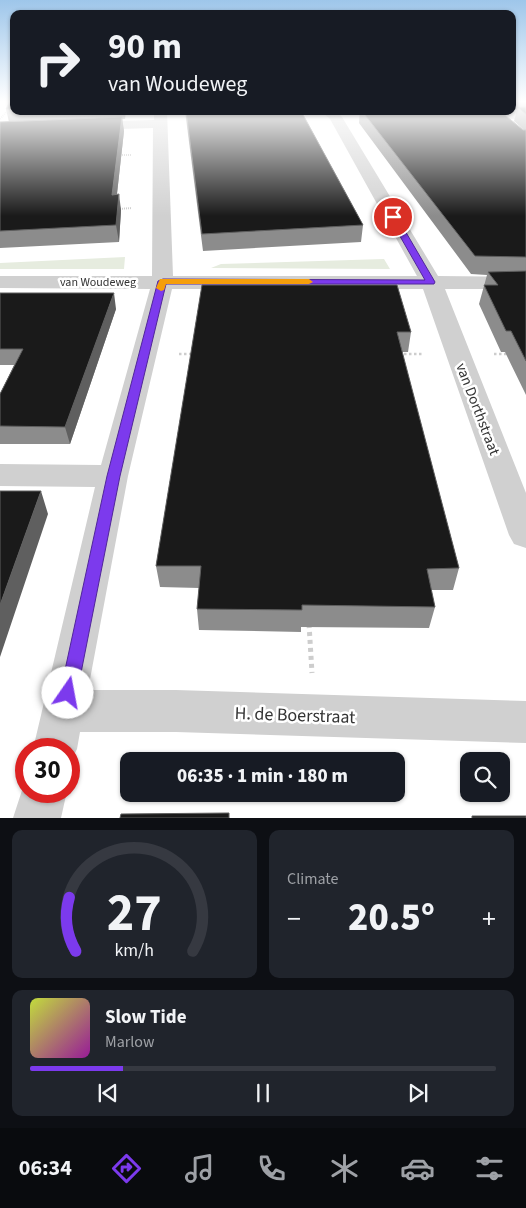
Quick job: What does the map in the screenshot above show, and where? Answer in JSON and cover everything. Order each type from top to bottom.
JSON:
[{"type":"street","points":[[60,730],[114,476],[163,281],[160,139]]},
{"type":"street","name":"van Dorthstraat","points":[[346,139],[430,282],[526,535]]},
{"type":"street","name":"van Woudeweg","points":[[0,282],[526,283]]},
{"type":"street","points":[[0,475],[114,476]]},
{"type":"street","name":"H. de Boerstraat","points":[[60,730],[176,711],[526,722]]},
{"type":"street","points":[[37,818],[41,803]]},
{"type":"path","points":[[113,156],[160,154]]},
{"type":"path","points":[[115,209],[161,206]]},
{"type":"path","points":[[144,354],[200,354]]},
{"type":"path","points":[[390,354],[516,354]]},
{"type":"path","points":[[309,618],[314,716]]},
{"type":"shaded area","points":[[125,257],[124,269],[0,269],[0,263]]},
{"type":"shaded area","points":[[384,259],[390,269],[211,268],[221,264]]},
{"type":"building","points":[[0,139],[119,139],[112,195],[119,194],[116,225],[0,231]]},
{"type":"building","points":[[190,139],[316,139],[363,225],[202,234]]},
{"type":"building","points":[[384,139],[526,139],[526,257],[475,256]]},
{"type":"building","points":[[526,271],[526,361],[511,331],[506,331],[484,285],[498,285],[488,272]]},
{"type":"building","points":[[202,285],[397,285],[411,332],[397,332],[459,568],[427,569],[435,607],[302,605],[302,610],[197,609],[201,566],[156,566]]},
{"type":"building","points":[[0,293],[114,293],[65,427],[0,426],[0,394],[23,349],[0,349]]},
{"type":"building","points":[[0,491],[41,491],[0,605]]},
{"type":"building","points":[[229,813],[229,818],[120,818],[121,814]]},
{"type":"building","points":[[472,816],[526,816],[526,818],[472,818]]},
{"type":"slow traffic","points":[[161,288],[163,281],[309,282]]},
{"type":"route","points":[[68,693],[114,476],[163,281],[430,282],[393,217]]}]
